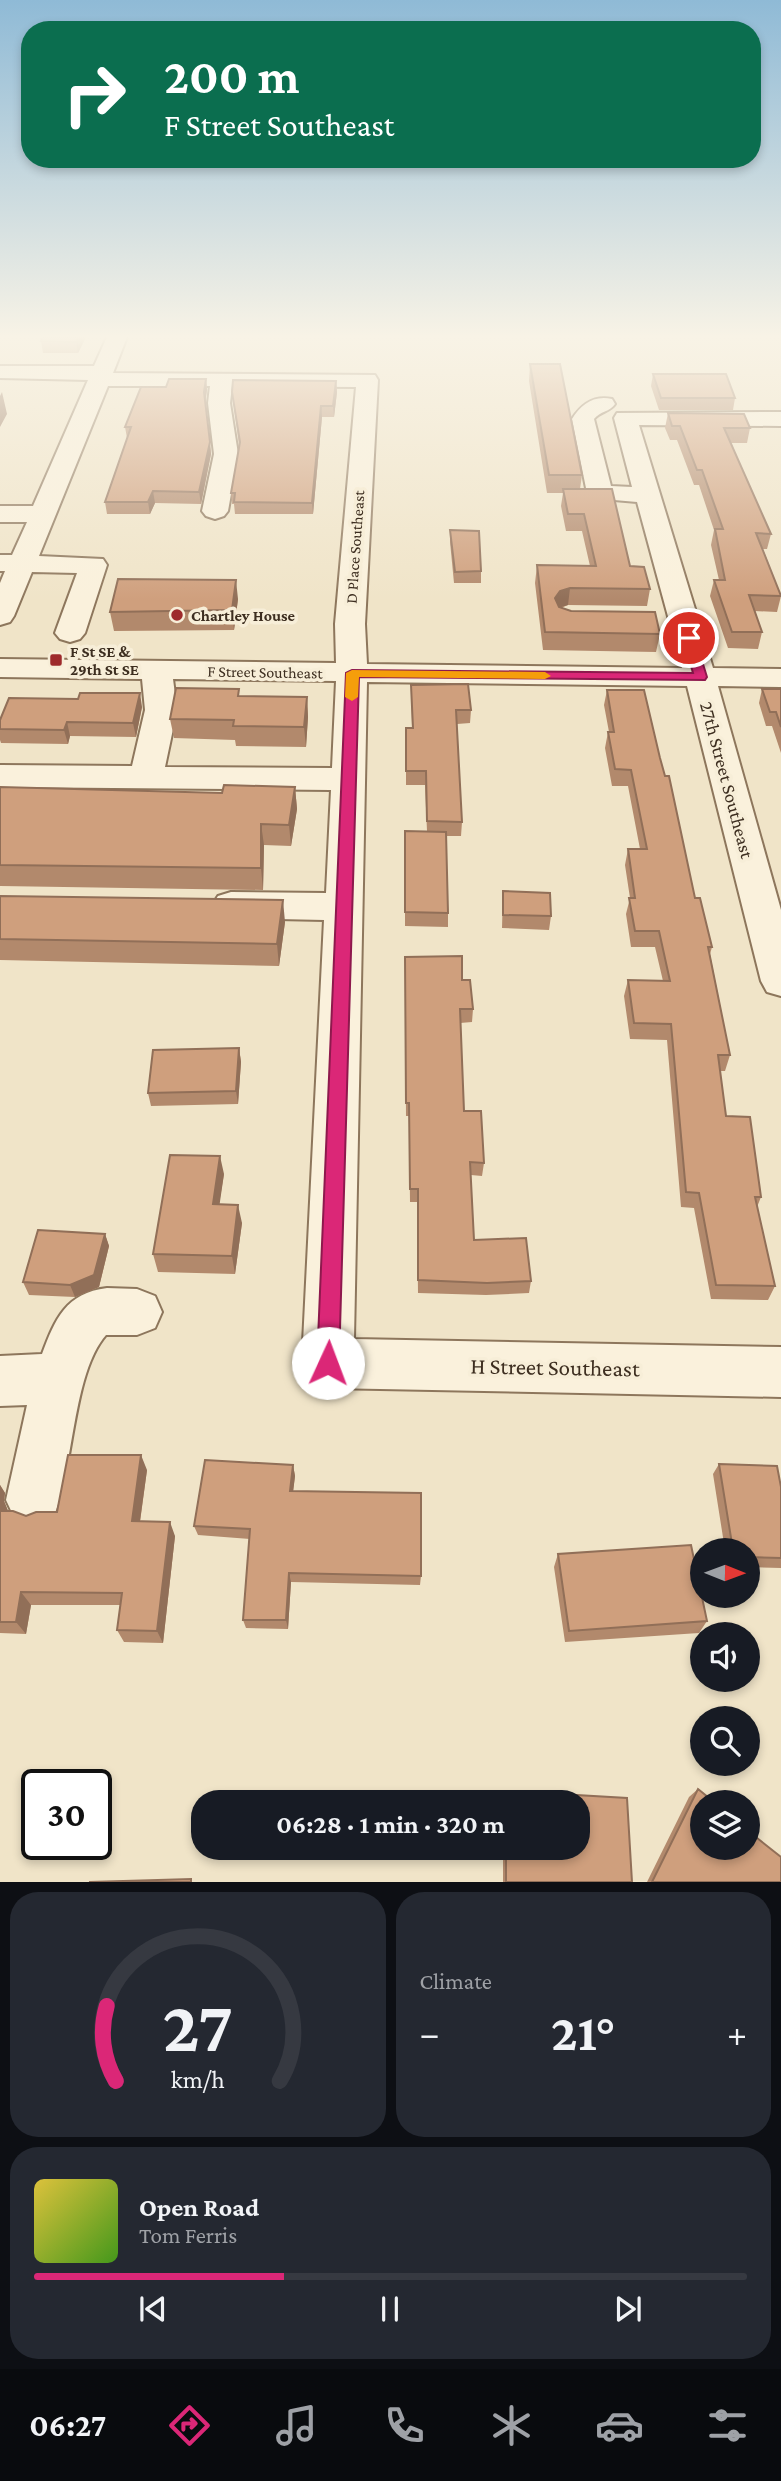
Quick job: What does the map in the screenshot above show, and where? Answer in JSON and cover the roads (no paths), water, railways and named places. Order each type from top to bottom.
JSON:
[{"type":"street","points":[[0,616],[11,564],[42,514],[79,425]]},
{"type":"street","points":[[215,511],[226,454],[222,425]]},
{"type":"street","name":"D Place Southeast","points":[[328,1363],[349,779],[352,673],[350,624],[364,425]]},
{"type":"street","points":[[584,425],[600,493],[648,495]]},
{"type":"street","name":"27th Street Southeast","points":[[616,425],[648,495],[670,618],[700,677],[781,981]]},
{"type":"street","points":[[0,514],[42,514]]},
{"type":"street","points":[[11,564],[93,565],[70,633]]},
{"type":"street","name":"F Street Southeast","points":[[0,668],[781,678]]},
{"type":"street","points":[[146,777],[161,710],[156,670]]},
{"type":"street","points":[[0,776],[349,779]]},
{"type":"street","points":[[191,905],[344,907]]},
{"type":"street","points":[[34,1500],[60,1379],[77,1332],[88,1317],[101,1311],[137,1312]]},
{"type":"street","name":"H Street Southeast","points":[[328,1363],[781,1372]]},
{"type":"street","points":[[0,1381],[60,1379]]},
{"type":"place","name":"Chartley House","points":[[177,615]]},
{"type":"place","name":"F St SE & 29th St SE","points":[[56,660]]}]
